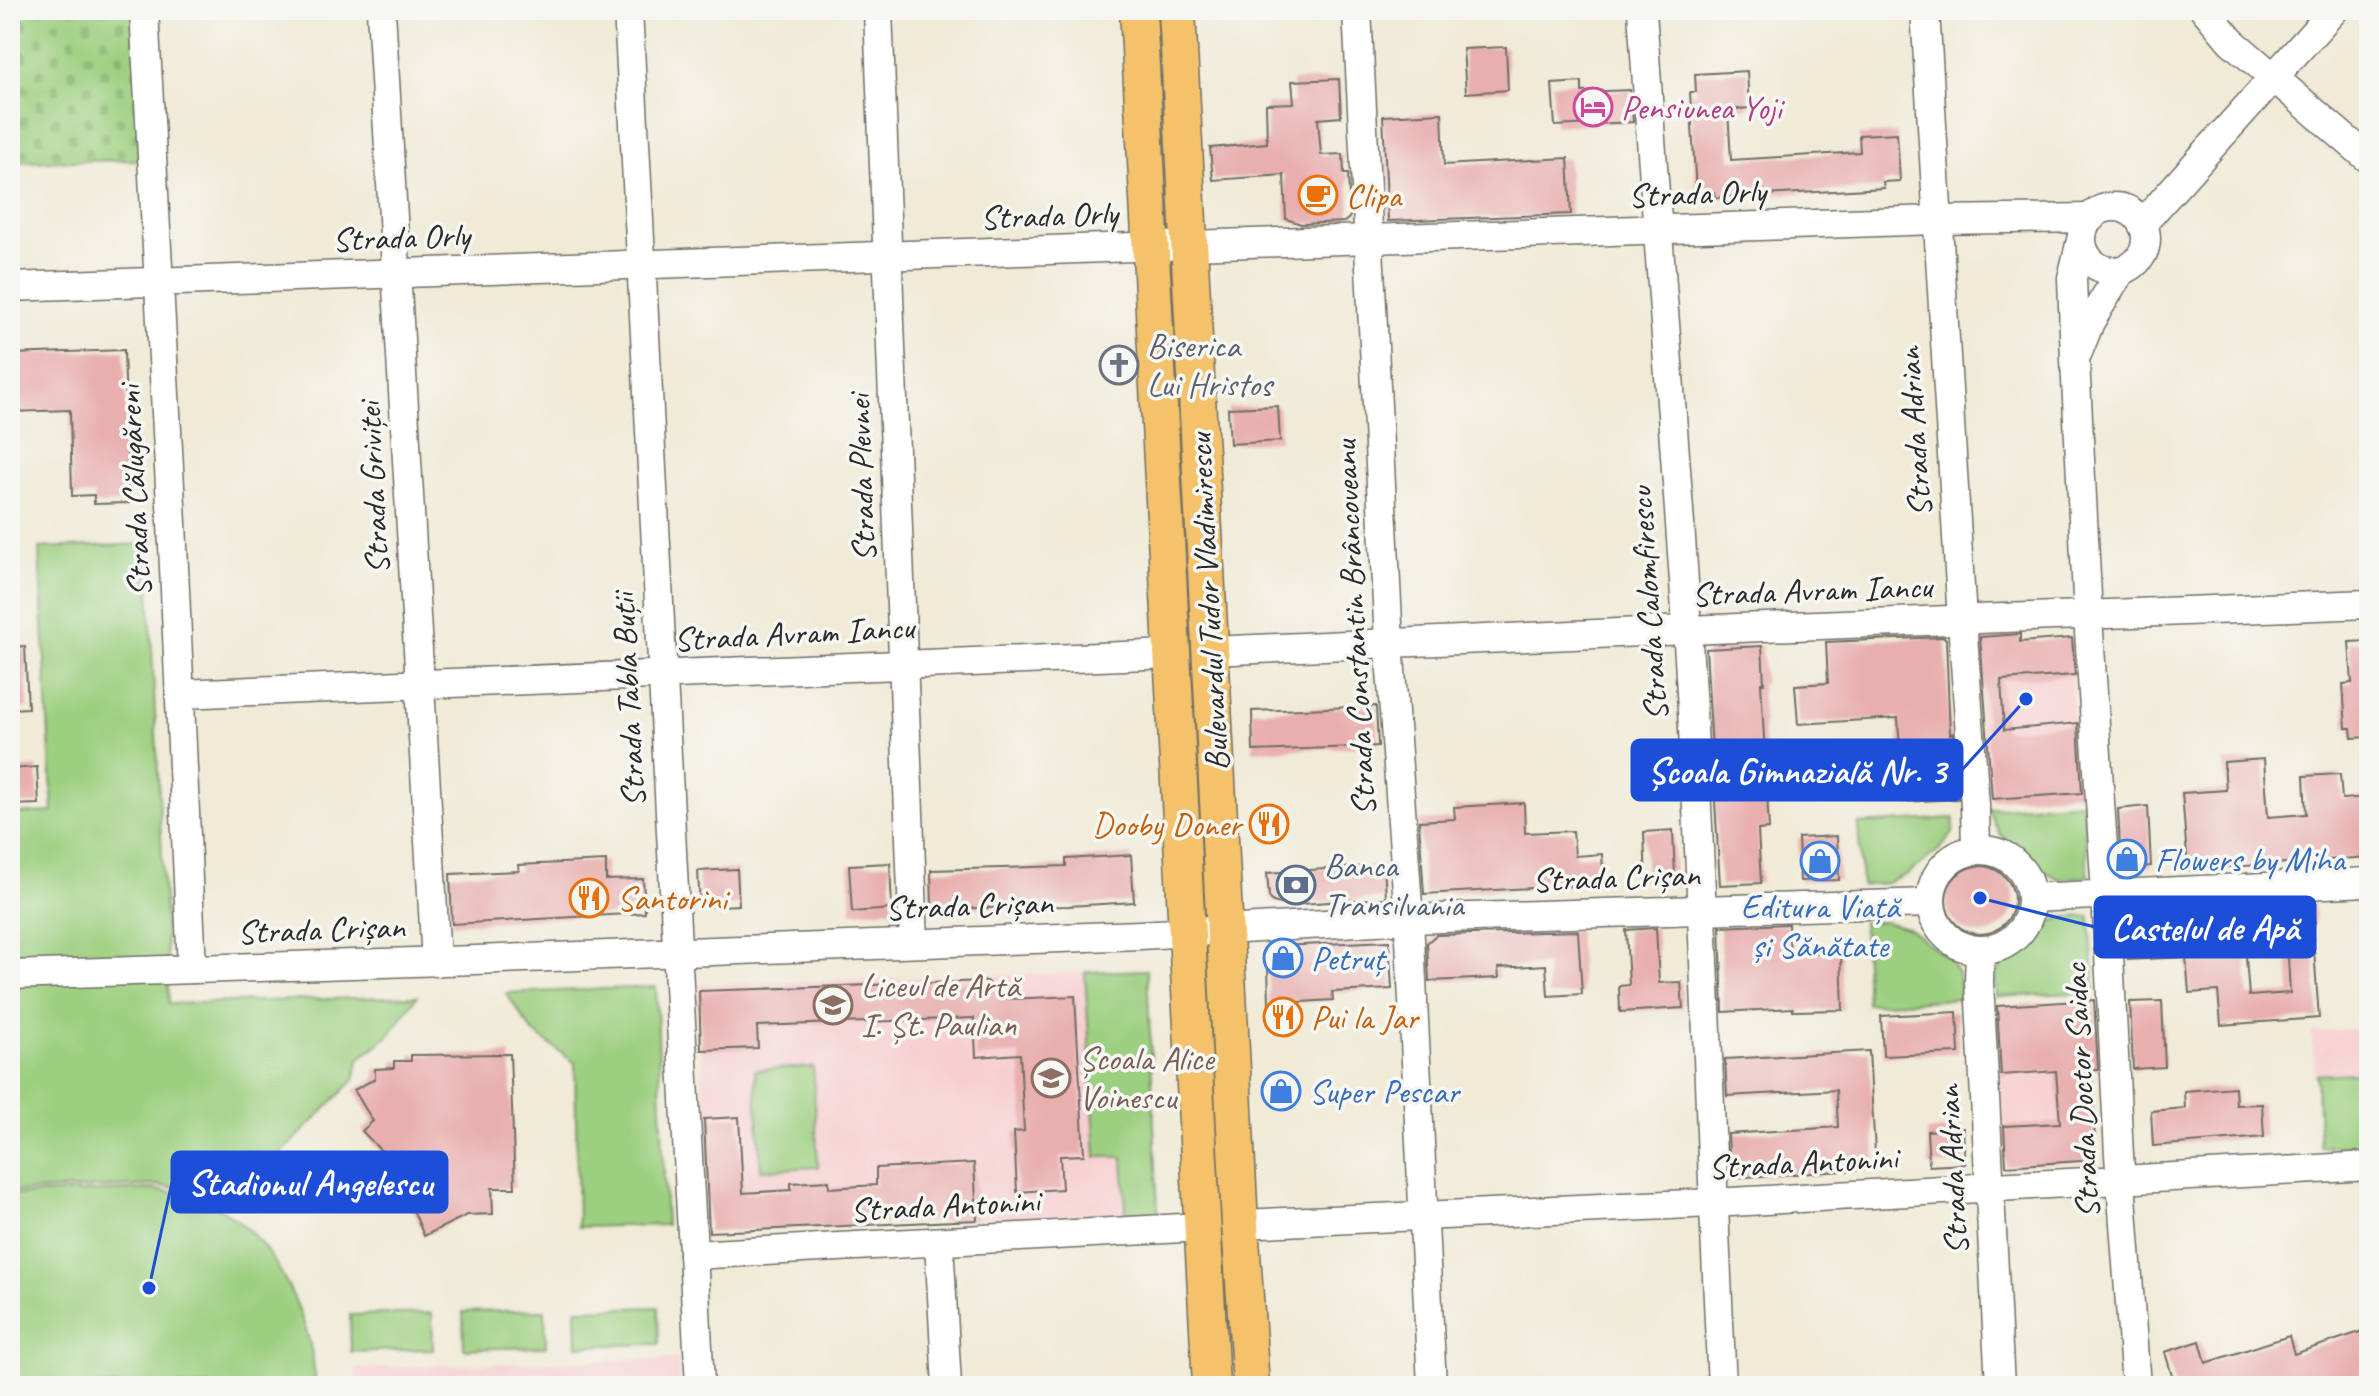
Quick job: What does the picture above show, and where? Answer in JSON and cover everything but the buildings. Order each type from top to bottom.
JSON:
[{"type":"main road","name":"Bulevardul Tudor Vladimirescu","points":[[1138,10],[1211,1386]]},
{"type":"main road","name":"Bulevardul Tudor Vladimirescu","points":[[1177,10],[1251,1386]]},
{"type":"street","name":"Strada Călugăreni","points":[[144,10],[192,969]]},
{"type":"street","name":"Strada Griviței","points":[[381,10],[436,962]]},
{"type":"street","name":"Strada Tabla Buții","points":[[628,10],[700,1386]]},
{"type":"street","name":"Strada Plevnei","points":[[878,10],[914,943]]},
{"type":"street","name":"Strada Constantin Brâncoveanu","points":[[1357,10],[1389,643],[1409,919],[1432,1386]]},
{"type":"street","name":"Strada Calomfirescu","points":[[1642,10],[1687,630],[1703,910],[1722,1386]]},
{"type":"street","name":"Strada Adrian","points":[[1925,10],[1976,850]]},
{"type":"street","points":[[2205,10],[2231,41],[2369,159]]},
{"type":"street","points":[[2121,271],[2101,269],[2086,255],[2087,227],[2099,211],[2118,207],[2128,210],[2142,224],[2334,10]]},
{"type":"street","name":"Strada Orly","points":[[10,287],[1937,220],[2087,227]]},
{"type":"street","name":"Strada Doctor Saidac","points":[[2075,360],[2090,322],[2121,271],[2130,268],[2143,253],[2146,243],[2142,224]]},
{"type":"street","name":"Strada Doctor Saidac","points":[[2087,227],[2072,278],[2075,360],[2121,1181],[2136,1386]]},
{"type":"street","name":"Strada Avram Iancu","points":[[1210,651],[2369,604]]},
{"type":"street","name":"Strada Avram Iancu","points":[[180,694],[1172,654]]},
{"type":"street","points":[[1976,850],[1992,851],[2015,863],[2028,882],[2031,898],[2025,924],[2015,938],[1993,949],[1980,951],[1967,949],[1945,937],[1937,926],[1930,903],[1938,873],[1961,853],[1976,850]]},
{"type":"street","points":[[2031,898],[2369,882]]},
{"type":"street","name":"Strada Crișan","points":[[10,975],[677,953],[1187,932],[1409,919],[1930,903]]},
{"type":"street","name":"Strada Adrian","points":[[1980,951],[1979,982],[2000,1386]]},
{"type":"street","name":"Strada Antonini","points":[[1240,1224],[1713,1203],[2369,1166]]},
{"type":"street","name":"Strada Antonini","points":[[693,1255],[1201,1227]]},
{"type":"street","points":[[939,1242],[947,1386]]},
{"type":"shaded area","points":[[2020,634],[2021,642],[2077,638],[2080,674],[2072,676],[2075,723],[2080,723],[2085,793],[1986,800],[1975,637]]},
{"type":"shaded area","points":[[1147,970],[1158,1212],[708,1232],[706,1176],[742,1173],[739,1118],[704,1119],[699,985]]},
{"type":"shaded area","points":[[2095,1000],[2099,1069],[2091,1070],[2096,1160],[2005,1166],[1995,1006]]},
{"type":"shaded area","points":[[2369,1028],[2369,1145],[2320,1147],[2312,1032]]},
{"type":"shaded area","points":[[678,1358],[679,1386],[356,1386],[356,1368]]},
{"type":"green space","points":[[10,10],[136,10],[142,160],[10,162]]},
{"type":"green space","points":[[1175,287],[1202,837],[1192,837],[1165,288]]},
{"type":"green space","points":[[147,544],[169,1004],[417,996],[389,1035],[359,1059],[354,1080],[237,1198],[156,1185],[10,1192],[10,814],[53,812],[39,548]]},
{"type":"green space","points":[[2083,802],[2088,876],[2059,879],[2020,854],[1999,833],[1988,809]]},
{"type":"green space","points":[[1954,818],[1953,833],[1941,848],[1908,874],[1887,883],[1862,886],[1858,824]]},
{"type":"green space","points":[[2090,916],[2095,992],[1996,997],[1995,981],[2001,963],[2023,940],[2040,927],[2058,919]]},
{"type":"green space","points":[[1863,922],[1885,922],[1908,928],[1948,958],[1958,973],[1960,999],[1867,1004]]},
{"type":"green space","points":[[1147,970],[1158,1212],[1126,1213],[1123,1157],[1096,1157],[1085,972]]},
{"type":"green space","points":[[656,987],[666,1225],[578,1227],[575,1063],[532,1031],[506,993]]},
{"type":"green space","points":[[813,1067],[818,1167],[761,1170],[755,1070]]},
{"type":"green space","points":[[2369,1072],[2369,1145],[2320,1147],[2316,1075]]},
{"type":"green space","points":[[153,1189],[190,1196],[216,1206],[243,1225],[260,1243],[276,1264],[300,1312],[308,1337],[315,1386],[10,1386],[10,1195]]},
{"type":"green space","points":[[658,1307],[659,1344],[577,1346],[576,1309]]},
{"type":"green space","points":[[545,1310],[546,1347],[464,1349],[463,1312]]},
{"type":"green space","points":[[432,1313],[433,1349],[351,1352],[350,1315]]},
{"type":"place","name":"Pensiunea Yoji","points":[[1593,107]]},
{"type":"place","name":"Clipa","points":[[1318,195]]},
{"type":"place","name":"Biserica Lui Hristos","points":[[1119,365]]},
{"type":"place","name":"Școala Gimnazială Nr. 3","points":[[2026,699]]},
{"type":"place","name":"Dooby Doner","points":[[1269,824]]},
{"type":"place","name":"Flowers by Miha","points":[[2127,859]]},
{"type":"place","name":"Editura Viață și Sănătate","points":[[1820,861]]},
{"type":"place","name":"Banca Transilvania","points":[[1296,885]]},
{"type":"place","name":"Santorini","points":[[589,898]]},
{"type":"place","name":"Castelul de Apă","points":[[1980,898]]},
{"type":"place","name":"Petruț","points":[[1283,958]]},
{"type":"place","name":"Liceul de Artă I. Șt. Paulian","points":[[833,1005]]},
{"type":"place","name":"Pui la Jar","points":[[1283,1017]]},
{"type":"place","name":"Școala Alice Voinescu","points":[[1051,1078]]},
{"type":"place","name":"Super Pescar","points":[[1281,1091]]},
{"type":"place","name":"Stadionul Angelescu","points":[[149,1288]]}]
